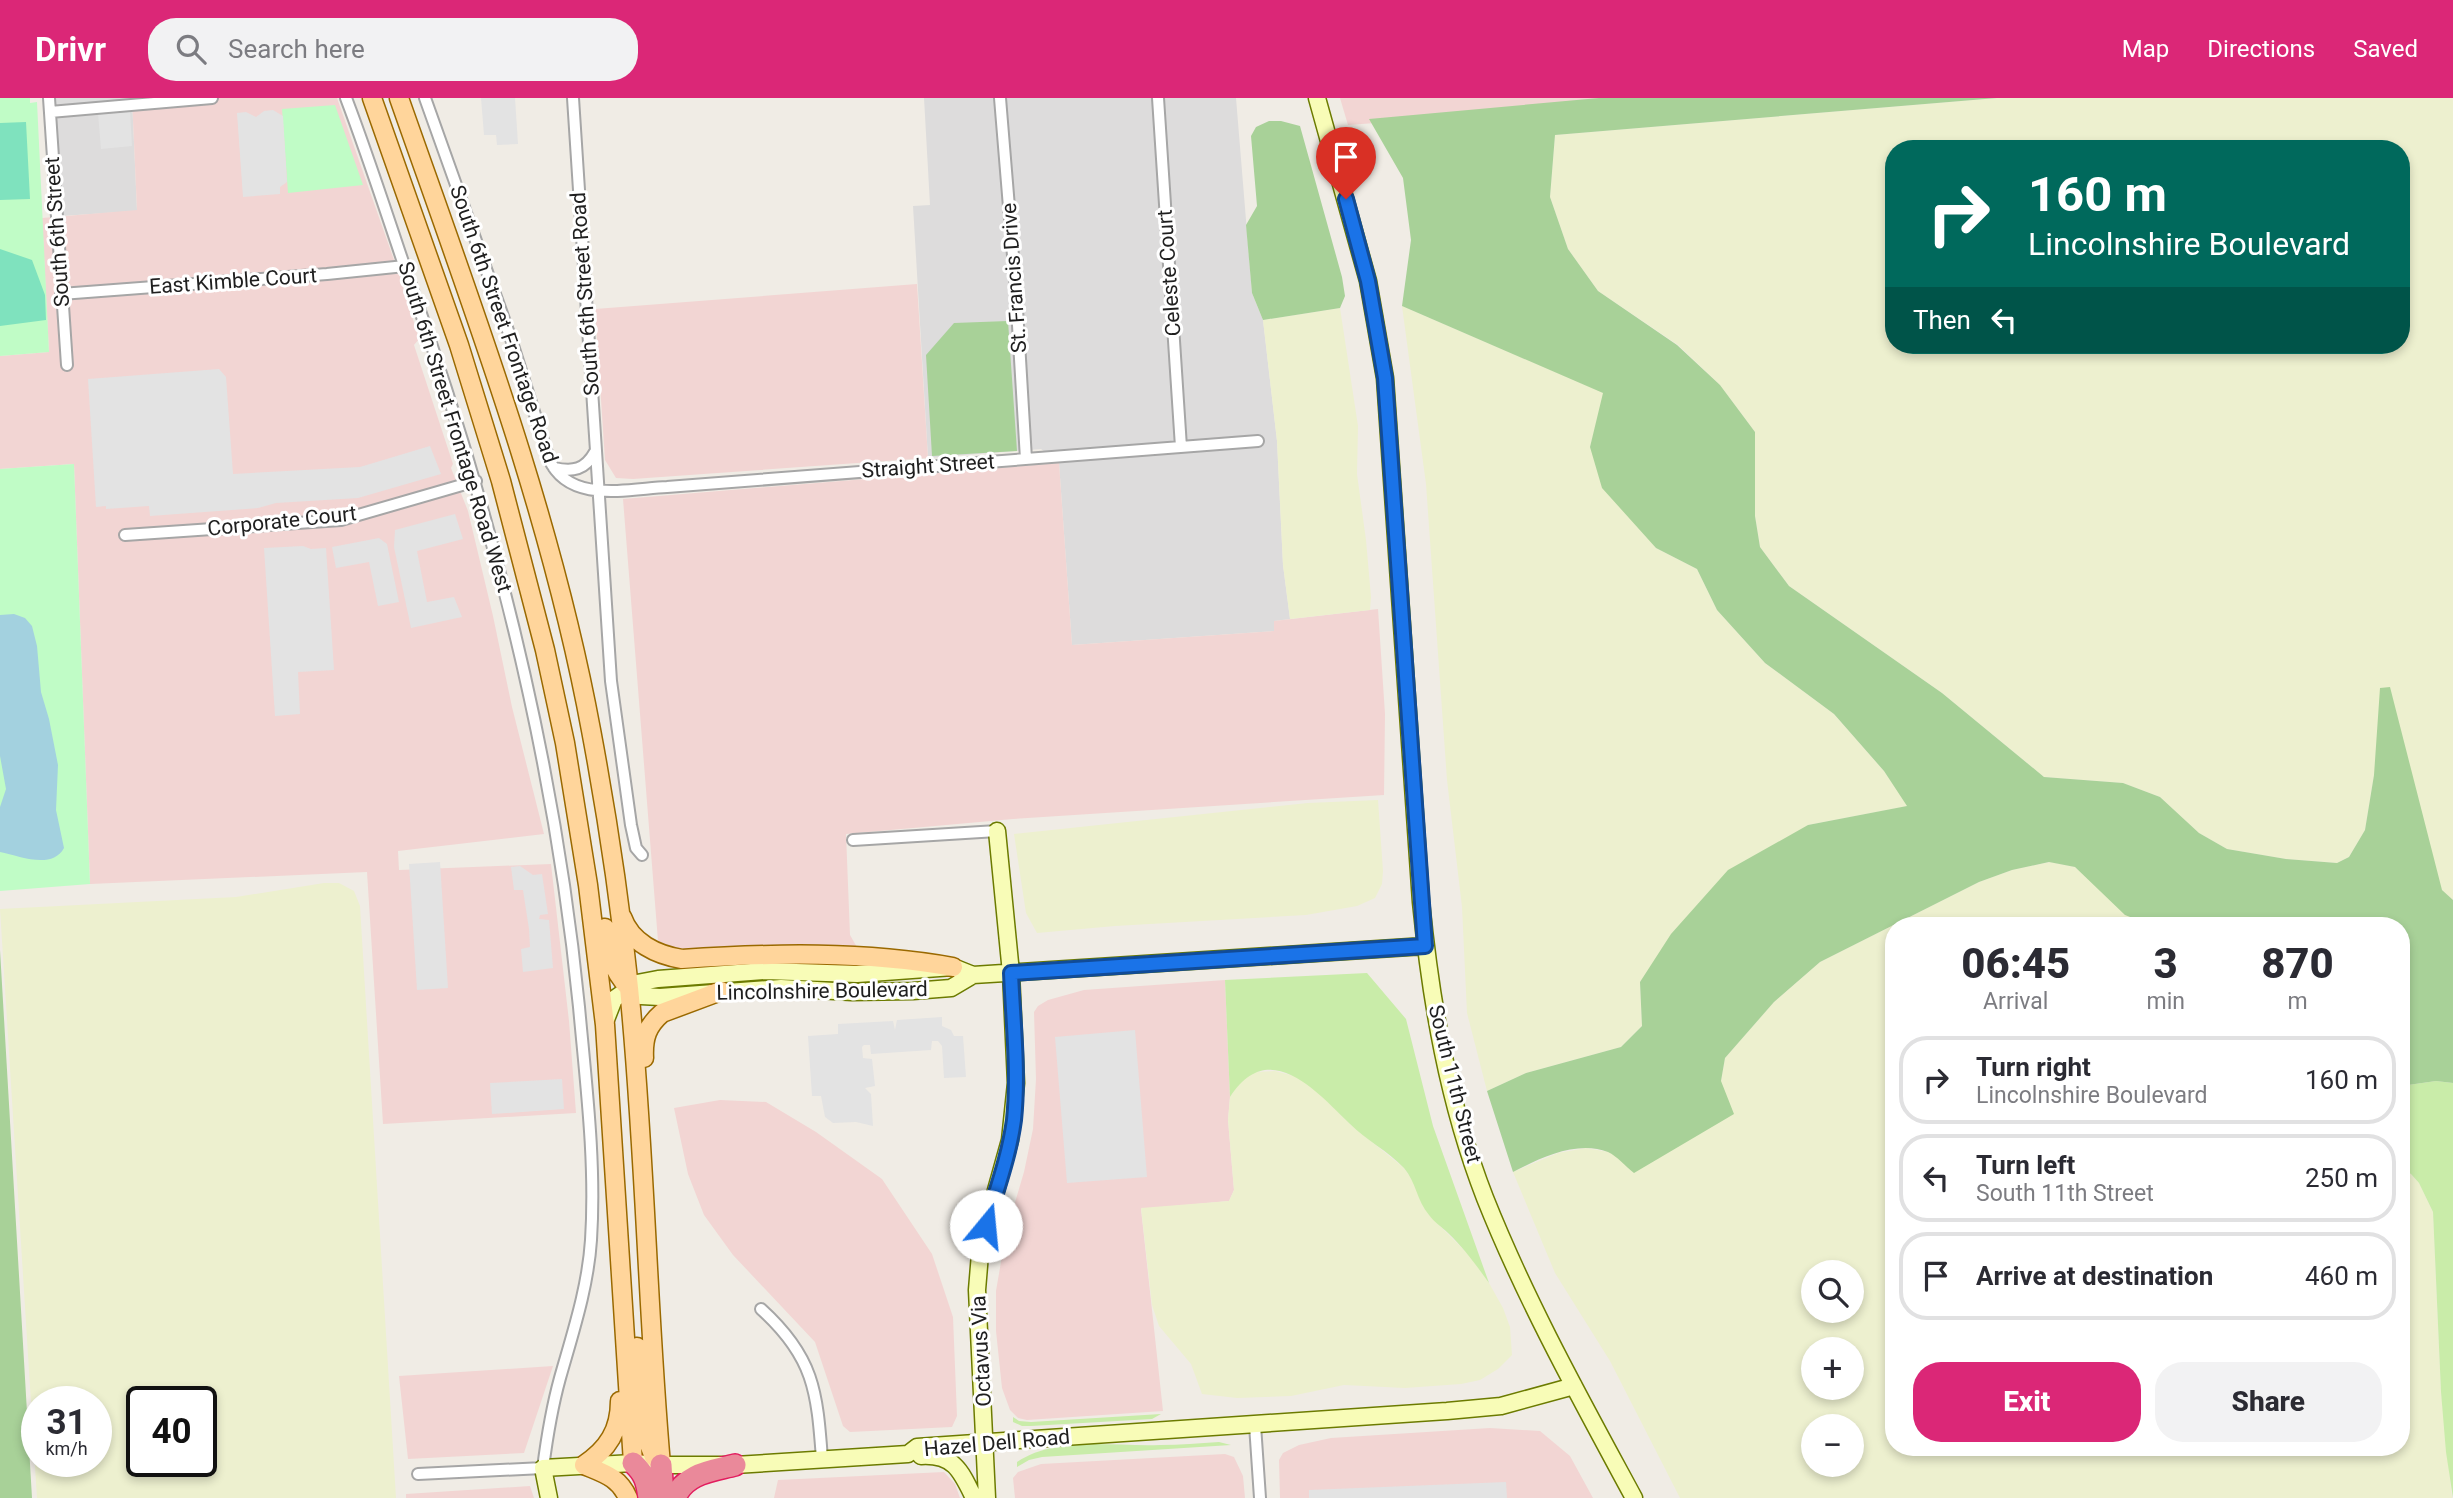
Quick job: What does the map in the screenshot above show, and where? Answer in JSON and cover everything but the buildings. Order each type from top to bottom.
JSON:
[{"type":"highway","points":[[634,1463],[635,1498]]},
{"type":"highway","points":[[634,1463],[643,1472],[649,1498]]},
{"type":"highway","points":[[661,1465],[663,1498]]},
{"type":"highway","points":[[675,1498],[687,1480],[702,1473],[735,1465]]},
{"type":"main road","points":[[372,98],[459,345],[489,441],[547,659],[578,820],[605,1025],[634,1463]]},
{"type":"main road","points":[[400,98],[478,317],[529,480],[563,606],[590,727],[618,900],[629,988],[661,1465]]},
{"type":"main road","points":[[547,659],[574,729],[593,836],[609,953],[615,972],[629,988]]},
{"type":"main road","points":[[618,900],[624,922],[631,933],[646,947],[670,957],[682,959],[793,954],[910,960],[953,967]]},
{"type":"main road","points":[[648,1267],[654,1224],[643,1043],[647,1030],[663,1013],[721,991]]},
{"type":"main road","points":[[584,1465],[611,1441],[618,1424],[620,1405],[616,1334],[623,1289]]},
{"type":"main road","points":[[623,1289],[636,1333],[645,1434],[654,1457],[661,1465]]},
{"type":"main road","points":[[584,1465],[619,1482],[628,1498]]},
{"type":"street","name":"South 6th Street","points":[[49,98],[67,365]]},
{"type":"street","points":[[50,113],[212,98]]},
{"type":"street","name":"South 6th Street Frontage Road West","points":[[346,98],[421,310],[476,481],[517,634],[551,800],[576,978],[588,1108],[593,1204],[584,1292],[548,1427],[543,1468]]},
{"type":"street","name":"South 6th Street Frontage Road","points":[[425,98],[554,468],[559,476],[574,486],[598,490]]},
{"type":"street","name":"South 6th Street Road","points":[[573,98],[598,490]]},
{"type":"street","name":"St. Francis Drive","points":[[1000,98],[1026,458]]},
{"type":"street","name":"Celeste Court","points":[[1158,98],[1181,447]]},
{"type":"street","name":"South 11th Street","points":[[1317,98],[1368,281],[1385,378],[1425,946],[1444,1059],[1473,1162],[1513,1262],[1574,1387],[1634,1498]]},
{"type":"street","name":"East Kimble Court","points":[[61,294],[405,266]]},
{"type":"street","name":"Straight Street","points":[[598,490],[667,487],[1258,441]]},
{"type":"street","points":[[554,468],[576,470],[589,462],[596,450]]},
{"type":"street","name":"Corporate Court","points":[[125,535],[341,520],[476,481]]},
{"type":"street","points":[[598,490],[617,735],[636,848],[642,855]]},
{"type":"street","points":[[853,841],[997,831]]},
{"type":"street","name":"Octavus Via","points":[[987,1498],[977,1290],[984,1236],[1006,1162],[1014,1119],[1016,1083],[1011,973],[997,831]]},
{"type":"street","name":"Lincolnshire Boulevard","points":[[973,975],[951,988],[913,991],[852,992],[780,988],[660,997],[641,996],[629,988],[637,983],[658,979],[765,971],[857,974],[953,967],[973,975],[1425,946]]},
{"type":"street","points":[[605,1025],[614,999],[629,988]]},
{"type":"street","points":[[761,1309],[786,1333],[799,1350],[808,1370],[817,1402],[822,1459]]},
{"type":"street","name":"Hazel Dell Road","points":[[418,1474],[634,1463],[735,1465],[908,1454],[917,1447],[1501,1406],[1574,1387]]},
{"type":"street","points":[[1255,1425],[1259,1498]]},
{"type":"street","points":[[908,1454],[934,1455],[948,1460],[961,1472],[974,1498]]},
{"type":"street","points":[[543,1468],[549,1498]]},
{"type":"shaded area","points":[[54,98],[132,98],[137,211],[61,216]]},
{"type":"shaded area","points":[[132,98],[337,98],[400,277],[419,339],[414,345],[453,464],[451,468],[468,511],[544,834],[398,851],[399,870],[551,864],[569,1021],[576,1113],[383,1124],[367,872],[90,884],[74,464],[0,469],[0,356],[49,352],[42,218],[137,210]]},
{"type":"shaded area","points":[[481,98],[515,98],[518,144],[497,145],[496,135],[484,135]]},
{"type":"shaded area","points":[[924,98],[1236,98],[1252,293],[1263,320],[1277,441],[1283,565],[1290,619],[1274,621],[1274,631],[1072,645],[1059,463],[1041,449],[928,458],[913,206],[930,205]]},
{"type":"shaded area","points":[[1340,98],[1718,98],[1348,125]]},
{"type":"shaded area","points":[[273,110],[283,116],[287,182],[280,187],[280,194],[243,197],[237,113],[246,112],[256,117],[264,111]]},
{"type":"shaded area","points":[[130,111],[132,146],[101,149],[98,113]]},
{"type":"shaded area","points":[[917,284],[928,458],[633,479],[616,478],[605,460],[595,309]]},
{"type":"shaded area","points":[[219,369],[226,377],[233,474],[360,467],[430,446],[441,474],[358,498],[276,503],[258,508],[150,516],[149,506],[106,509],[106,506],[96,507],[88,379]]},
{"type":"shaded area","points":[[1059,463],[1072,645],[1274,631],[1274,621],[1378,609],[1385,714],[1384,795],[1013,819],[846,834],[850,935],[858,949],[772,946],[694,951],[658,941],[623,499]]},
{"type":"shaded area","points":[[455,514],[463,539],[417,551],[427,602],[454,597],[462,617],[411,628],[394,547],[395,530]]},
{"type":"shaded area","points":[[379,538],[387,544],[399,602],[378,606],[369,562],[336,568],[332,547]]},
{"type":"shaded area","points":[[303,546],[311,549],[326,548],[334,670],[298,672],[300,714],[275,716],[264,548]]},
{"type":"shaded area","points":[[440,862],[448,988],[417,990],[409,864]]},
{"type":"shaded area","points":[[520,866],[533,875],[542,874],[548,914],[540,915],[539,919],[549,920],[553,968],[523,972],[521,949],[530,947],[529,929],[523,890],[514,890],[511,867]]},
{"type":"shaded area","points":[[1225,980],[1230,1097],[1228,1120],[1234,1190],[1229,1201],[1141,1209],[1163,1411],[1027,1420],[1018,1418],[1010,1410],[1002,1388],[996,1331],[996,1291],[1006,1233],[1033,1129],[1036,1079],[1034,1012],[1048,1000],[1084,990]]},
{"type":"shaded area","points":[[942,1017],[942,1026],[951,1030],[954,1036],[963,1036],[966,1077],[944,1078],[942,1046],[938,1041],[932,1041],[931,1050],[871,1054],[870,1045],[864,1045],[863,1058],[872,1059],[875,1086],[865,1088],[871,1094],[873,1126],[856,1122],[833,1123],[825,1117],[821,1096],[812,1096],[808,1036],[838,1034],[838,1024],[893,1021],[895,1030],[897,1020]]},
{"type":"shaded area","points":[[1135,1030],[1147,1177],[1067,1183],[1055,1037]]},
{"type":"shaded area","points":[[562,1079],[564,1109],[492,1114],[490,1083]]},
{"type":"shaded area","points":[[720,1100],[766,1102],[816,1132],[882,1179],[932,1254],[953,1317],[957,1416],[952,1427],[850,1432],[843,1426],[815,1342],[733,1255],[704,1215],[688,1174],[674,1108]]},
{"type":"shaded area","points":[[553,1366],[524,1453],[408,1459],[399,1376]]},
{"type":"shaded area","points":[[1490,1428],[1540,1431],[1570,1456],[1593,1498],[1280,1498],[1279,1460],[1283,1453],[1299,1445],[1331,1438]]},
{"type":"shaded area","points":[[1225,1454],[1234,1457],[1243,1476],[1245,1498],[1015,1498],[1013,1478],[1018,1472],[1041,1464]]},
{"type":"shaded area","points":[[944,1472],[955,1484],[960,1498],[774,1498],[778,1480]]},
{"type":"shaded area","points":[[1506,1482],[1507,1498],[1309,1498],[1309,1490]]},
{"type":"shaded area","points":[[530,1486],[534,1498],[406,1498],[406,1494]]},
{"type":"green space","points":[[0,98],[30,98],[30,103],[37,102],[49,352],[0,356]]},
{"type":"green space","points":[[1599,98],[1997,98],[1555,135],[1550,197],[1568,249],[1598,291],[1677,345],[1720,385],[1755,432],[1755,516],[1760,547],[1789,586],[1942,693],[2044,777],[2123,783],[2160,797],[2199,833],[2227,849],[2286,859],[2337,863],[2349,857],[2365,830],[2374,775],[2380,688],[2390,687],[2442,890],[2453,900],[2453,1083],[2436,1081],[2410,1085],[2410,917],[2130,917],[2075,867],[2049,862],[2012,870],[1979,882],[1909,917],[1885,917],[1885,929],[1820,962],[1774,1002],[1725,1058],[1721,1081],[1734,1114],[1634,1173],[1608,1152],[1584,1148],[1547,1156],[1513,1172],[1487,1091],[1526,1073],[1621,1047],[1642,1026],[1640,982],[1671,934],[1728,870],[1808,825],[1907,806],[1884,771],[1834,714],[1765,663],[1717,610],[1697,569],[1656,548],[1602,488],[1590,447],[1603,393],[1402,306],[1411,240],[1403,178],[1369,119]]},
{"type":"green space","points":[[1997,98],[2453,98],[2453,900],[2442,890],[2374,775],[2365,830],[2349,857],[2337,863],[2286,859],[2227,849],[2199,833],[2160,797],[2123,783],[2044,777],[1942,693],[1789,586],[1760,547],[1755,516],[1755,432],[1720,385],[1678,345],[1598,291],[1568,249],[1550,197],[1555,135]]},
{"type":"green space","points":[[335,105],[363,185],[288,193],[282,109]]},
{"type":"green space","points":[[1269,121],[1300,126],[1342,277],[1345,296],[1340,308],[1263,320],[1252,293],[1246,225],[1257,206],[1251,136],[1256,127]]},
{"type":"green space","points":[[26,122],[30,199],[0,200],[0,123]]},
{"type":"green space","points":[[0,249],[32,260],[45,295],[46,320],[0,326]]},
{"type":"green space","points":[[1402,306],[1604,393],[1590,447],[1656,548],[1697,569],[1717,610],[1765,663],[1834,714],[1884,771],[1908,806],[1808,825],[1640,982],[1642,1026],[1621,1047],[1526,1073],[1487,1091],[1467,1013],[1462,907],[1447,780],[1426,484]]},
{"type":"green space","points":[[1340,308],[1358,426],[1357,474],[1366,540],[1370,610],[1290,619],[1283,565],[1277,441],[1263,320]]},
{"type":"green space","points":[[1008,321],[1017,451],[932,456],[926,355],[954,323]]},
{"type":"green space","points":[[74,464],[90,884],[0,891],[0,469]]},
{"type":"green space","points":[[1378,800],[1382,884],[1375,898],[1357,906],[1306,915],[1037,933],[1026,913],[1014,834],[1308,803]]},
{"type":"green space","points":[[2050,862],[2075,867],[2141,917],[1909,917],[1979,882],[2012,870]]},
{"type":"green space","points":[[324,883],[339,883],[354,891],[360,906],[396,1498],[37,1498],[36,1477],[112,1477],[112,1386],[30,1386],[0,909],[236,897]]},
{"type":"green space","points":[[1885,929],[1885,1456],[2410,1456],[2410,1174],[2419,1183],[2433,1212],[2441,1392],[2452,1498],[1680,1498],[1610,1361],[1555,1273],[1513,1172],[1558,1153],[1586,1148],[1609,1152],[1721,1081],[1725,1058],[1774,1002],[1820,962]]},
{"type":"green space","points":[[0,950],[25,1386],[21,1386],[21,1477],[31,1477],[32,1498],[0,1498]]},
{"type":"green space","points":[[1367,973],[1406,1019],[1433,1126],[1489,1283],[1475,1263],[1429,1215],[1404,1168],[1356,1130],[1308,1085],[1276,1070],[1261,1071],[1245,1079],[1230,1097],[1225,980]]},
{"type":"green space","points":[[1275,1071],[1298,1077],[1313,1087],[1351,1125],[1404,1168],[1415,1184],[1429,1215],[1470,1256],[1489,1283],[1510,1327],[1512,1355],[1498,1369],[1480,1380],[1461,1384],[1405,1388],[1344,1385],[1291,1396],[1237,1398],[1202,1394],[1191,1364],[1159,1326],[1152,1305],[1141,1208],[1229,1201],[1234,1190],[1228,1120],[1230,1097],[1239,1082],[1255,1072]]},
{"type":"green space","points":[[2436,1081],[2453,1083],[2453,1498],[2441,1392],[2433,1212],[2419,1183],[2410,1174],[2410,1085]]},
{"type":"green space","points":[[1161,1414],[1152,1419],[1031,1426],[1013,1422],[1013,1417],[1019,1421],[1031,1422]]},
{"type":"green space","points":[[1219,1442],[1231,1445],[1042,1457],[1017,1467],[1017,1462],[1033,1454],[1068,1445]]},
{"type":"water","points":[[14,614],[25,618],[32,626],[37,646],[41,692],[58,765],[56,810],[64,848],[59,855],[44,860],[0,852],[0,807],[6,789],[0,756],[0,615]]},
{"type":"route","points":[[986,1226],[1006,1162],[1014,1119],[1016,1083],[1011,973],[1425,946],[1385,378],[1368,281],[1346,199]]}]
